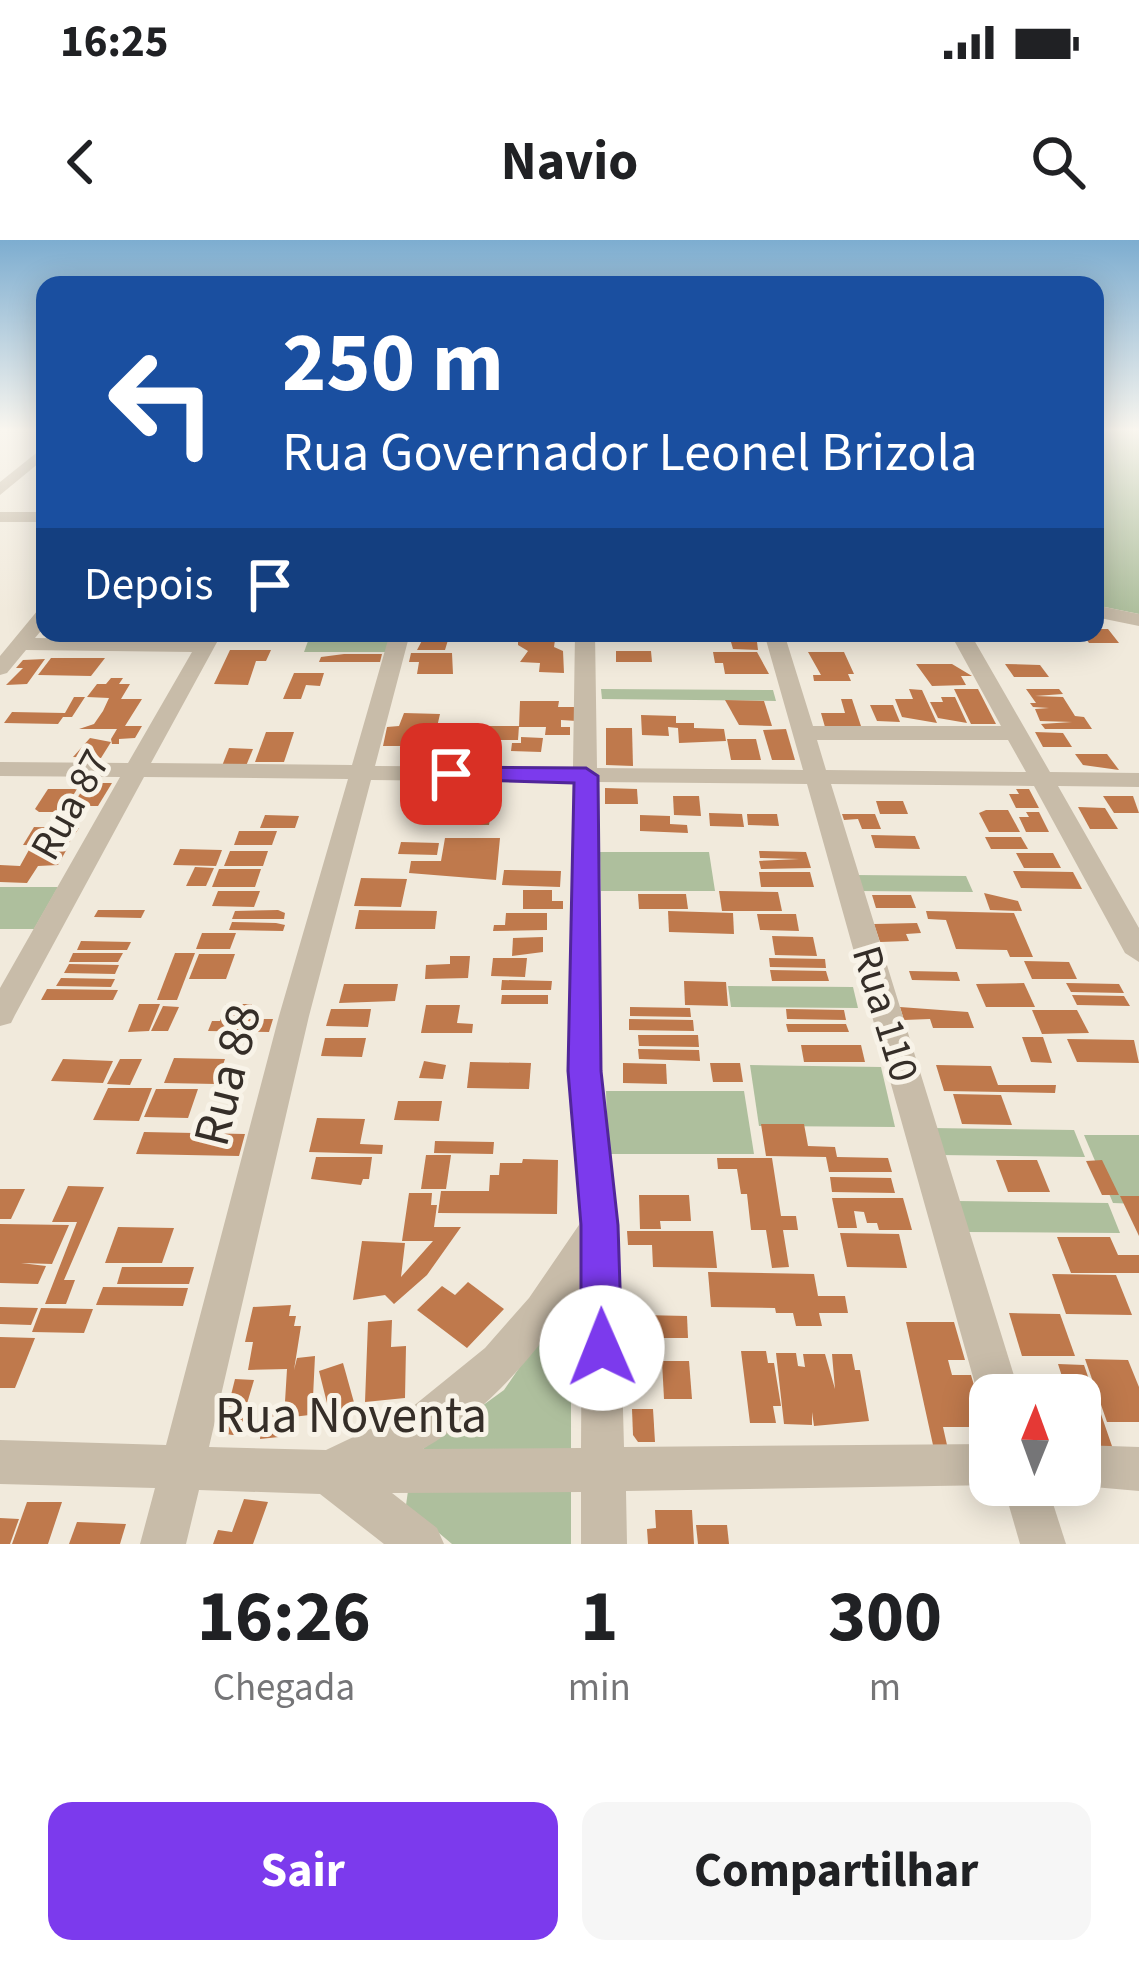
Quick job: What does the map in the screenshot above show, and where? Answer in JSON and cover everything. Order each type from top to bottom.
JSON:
[{"type":"street","points":[[0,517],[36,517]]},
{"type":"street","points":[[1104,614],[1136,622]]},
{"type":"street","points":[[0,669],[36,625]]},
{"type":"street","points":[[20,644],[96,642]]},
{"type":"street","name":"Rua 87","points":[[0,1016],[207,642]]},
{"type":"street","name":"Rua 88","points":[[163,1544],[294,1016],[398,642]]},
{"type":"street","points":[[585,642],[585,1071],[600,1225],[604,1544]]},
{"type":"street","name":"Rua 110","points":[[777,642],[992,1374]]},
{"type":"street","points":[[965,642],[1139,952]]},
{"type":"street","points":[[802,733],[1016,733]]},
{"type":"street","points":[[0,770],[1139,780]]},
{"type":"street","points":[[421,1544],[328,1472],[420,1428],[484,1380],[528,1333],[600,1225]]},
{"type":"street","name":"Rua Noventa","points":[[0,1462],[328,1472],[969,1466]]},
{"type":"street","points":[[1101,1467],[1139,1468]]},
{"type":"street","points":[[1031,1506],[1043,1544]]},
{"type":"green space","points":[[1104,490],[1139,490],[1139,614],[1104,607]]},
{"type":"green space","points":[[308,642],[391,642],[388,652],[304,652]]},
{"type":"green space","points":[[601,689],[773,690],[776,701],[602,699]]},
{"type":"green space","points":[[600,852],[709,852],[715,891],[601,891]]},
{"type":"green space","points":[[854,875],[966,876],[973,892],[859,891]]},
{"type":"green space","points":[[0,887],[58,887],[34,929],[0,929]]},
{"type":"green space","points":[[728,986],[853,987],[858,1008],[731,1007]]},
{"type":"green space","points":[[750,1065],[881,1067],[895,1127],[759,1126]]},
{"type":"green space","points":[[606,1091],[744,1091],[754,1154],[608,1154]]},
{"type":"green space","points":[[931,1128],[1074,1130],[1085,1157],[939,1155]]},
{"type":"green space","points":[[1084,1135],[1139,1135],[1139,1204],[1113,1203]]},
{"type":"green space","points":[[956,1201],[1108,1203],[1120,1233],[965,1232]]},
{"type":"green space","points":[[571,1292],[571,1544],[452,1544],[406,1505],[413,1456],[504,1390]]},
{"type":"building","points":[[1104,629],[1108,629],[1119,643],[1089,643],[1104,642]]},
{"type":"building","points":[[421,642],[447,642],[445,650],[417,650]]},
{"type":"building","points":[[555,642],[554,647],[563,651],[564,673],[539,672],[540,663],[520,662],[528,651],[518,645]]},
{"type":"building","points":[[731,642],[757,642],[758,650],[733,649]]},
{"type":"building","points":[[230,650],[271,650],[266,661],[256,661],[248,685],[214,684]]},
{"type":"building","points":[[616,651],[651,651],[652,662],[616,662]]},
{"type":"building","points":[[713,652],[757,652],[769,674],[725,674]]},
{"type":"building","points":[[808,652],[844,652],[854,674],[848,674],[851,681],[814,681],[813,675],[821,675]]},
{"type":"building","points":[[411,653],[452,653],[453,674],[417,674],[419,662],[409,662]]},
{"type":"building","points":[[382,654],[380,662],[319,662],[321,657]]},
{"type":"building","points":[[51,658],[105,658],[91,676],[38,675]]},
{"type":"building","points":[[45,659],[27,684],[6,685],[23,668],[16,668],[23,660]]},
{"type":"building","points":[[916,664],[952,664],[972,676],[961,676],[966,685],[932,686]]},
{"type":"building","points":[[1005,664],[1040,665],[1049,677],[1014,677]]},
{"type":"building","points":[[294,673],[324,673],[320,686],[306,685],[301,699],[283,699]]},
{"type":"building","points":[[123,678],[119,684],[130,684],[121,699],[142,699],[125,726],[142,726],[135,738],[119,739],[119,744],[112,744],[111,739],[117,729],[79,729],[94,724],[103,711],[109,698],[87,697],[97,684]]},
{"type":"building","points":[[909,689],[922,690],[937,723],[902,717],[895,699],[913,699]]},
{"type":"building","points":[[954,689],[978,689],[996,724],[971,724]]},
{"type":"building","points":[[1026,689],[1059,689],[1063,694],[1035,696],[1063,697],[1075,716],[1084,717],[1092,729],[1045,729],[1041,724],[1072,722],[1040,721],[1035,709],[1049,708],[1033,707],[1030,703],[1036,703]]},
{"type":"building","points":[[74,697],[85,697],[72,717],[63,717],[58,724],[4,723],[12,712],[65,713]]},
{"type":"building","points":[[941,697],[955,697],[967,723],[938,718],[930,702],[943,702]]},
{"type":"building","points":[[841,699],[852,699],[861,726],[825,727],[821,713],[845,713]]},
{"type":"building","points":[[725,700],[764,701],[772,726],[739,725]]},
{"type":"building","points":[[520,701],[559,701],[558,707],[576,707],[577,721],[561,720],[561,727],[570,727],[570,735],[545,735],[546,727],[519,727]]},
{"type":"building","points":[[870,705],[893,705],[900,722],[877,721]]},
{"type":"building","points":[[404,713],[440,714],[437,727],[452,727],[447,748],[424,747],[430,726],[424,726],[421,746],[383,746],[387,727],[399,726]]},
{"type":"building","points":[[641,715],[676,716],[676,723],[694,723],[694,728],[724,729],[726,741],[679,743],[678,728],[668,727],[669,736],[642,735]]},
{"type":"building","points":[[482,726],[519,726],[518,740],[480,740]]},
{"type":"building","points":[[606,728],[632,728],[633,766],[606,765]]},
{"type":"building","points":[[786,729],[795,760],[772,760],[763,730]]},
{"type":"building","points":[[266,732],[294,732],[284,762],[255,762]]},
{"type":"building","points":[[1035,732],[1063,733],[1072,747],[1043,747]]},
{"type":"building","points":[[521,737],[543,738],[541,752],[511,751],[512,743],[521,743]]},
{"type":"building","points":[[90,738],[111,742],[101,758],[73,757]]},
{"type":"building","points":[[727,739],[756,739],[761,760],[731,760]]},
{"type":"building","points":[[229,748],[253,749],[246,766],[222,766]]},
{"type":"building","points":[[1075,754],[1107,754],[1119,770],[1083,765]]},
{"type":"building","points":[[87,783],[112,783],[98,806],[72,806]]},
{"type":"building","points":[[605,788],[637,789],[638,804],[605,804]]},
{"type":"building","points":[[48,789],[77,789],[63,812],[39,812],[35,809]]},
{"type":"building","points":[[1016,789],[1029,789],[1039,808],[1016,808],[1009,794],[1019,794]]},
{"type":"building","points":[[673,796],[699,796],[701,816],[674,815]]},
{"type":"building","points":[[1103,796],[1133,796],[1139,813],[1114,813]]},
{"type":"building","points":[[876,801],[903,801],[908,814],[880,814]]},
{"type":"building","points":[[472,807],[492,807],[489,825],[469,825]]},
{"type":"building","points":[[1078,807],[1105,808],[1118,829],[1090,829]]},
{"type":"building","points":[[1008,810],[1020,832],[989,832],[979,813]]},
{"type":"building","points":[[1026,812],[1039,812],[1049,832],[1026,832],[1019,817],[1029,817]]},
{"type":"building","points":[[709,813],[742,814],[744,827],[710,826]]},
{"type":"building","points":[[747,814],[777,814],[779,826],[748,825]]},
{"type":"building","points":[[842,814],[875,814],[881,829],[862,829],[858,819],[844,820]]},
{"type":"building","points":[[265,815],[299,816],[295,828],[260,828]]},
{"type":"building","points":[[640,815],[670,816],[670,824],[687,825],[688,833],[640,831]]},
{"type":"building","points":[[34,827],[79,828],[67,846],[23,845]]},
{"type":"building","points":[[239,831],[277,831],[272,845],[234,845]]},
{"type":"building","points":[[871,835],[915,836],[920,849],[875,848]]},
{"type":"building","points":[[985,837],[1021,837],[1028,849],[991,849]]},
{"type":"building","points":[[445,838],[500,838],[496,880],[409,873],[411,861],[441,861]]},
{"type":"building","points":[[401,842],[439,843],[437,855],[398,854]]},
{"type":"building","points":[[68,847],[58,865],[38,866],[27,883],[0,882],[0,865],[20,866],[30,848]]},
{"type":"building","points":[[180,849],[222,850],[216,866],[173,865]]},
{"type":"building","points":[[230,851],[268,851],[263,866],[224,866]]},
{"type":"building","points":[[759,851],[806,852],[811,868],[761,869],[759,861],[799,859],[760,858]]},
{"type":"building","points":[[1016,853],[1053,853],[1061,868],[1024,868]]},
{"type":"building","points":[[195,867],[214,868],[206,886],[186,886]]},
{"type":"building","points":[[219,869],[261,869],[255,887],[212,887]]},
{"type":"building","points":[[504,870],[561,871],[560,887],[502,885]]},
{"type":"building","points":[[1013,871],[1073,872],[1082,889],[1021,888]]},
{"type":"building","points":[[759,872],[810,872],[814,887],[761,887]]},
{"type":"building","points":[[361,878],[407,879],[401,907],[354,906]]},
{"type":"building","points":[[523,890],[552,890],[552,901],[563,901],[563,909],[523,909]]},
{"type":"building","points":[[218,891],[260,891],[254,907],[212,906]]},
{"type":"building","points":[[719,891],[778,892],[782,911],[722,911]]},
{"type":"building","points":[[984,893],[1018,901],[1022,911],[990,910]]},
{"type":"building","points":[[638,894],[686,894],[688,909],[639,909]]},
{"type":"building","points":[[872,895],[911,895],[916,908],[876,908]]},
{"type":"building","points":[[98,910],[145,910],[141,918],[94,917]]},
{"type":"building","points":[[359,910],[437,911],[435,929],[355,929]]},
{"type":"building","points":[[235,911],[285,913],[284,919],[232,919]]},
{"type":"building","points":[[668,911],[733,913],[734,934],[669,932]]},
{"type":"building","points":[[926,911],[1014,913],[1033,957],[1010,957],[1007,950],[956,949],[946,920],[928,919]]},
{"type":"building","points":[[506,913],[547,913],[547,930],[493,931],[494,925],[505,925]]},
{"type":"building","points":[[757,914],[796,914],[799,931],[760,930]]},
{"type":"building","points":[[232,922],[285,925],[283,931],[229,930]]},
{"type":"building","points":[[917,923],[921,933],[906,934],[909,941],[880,942],[874,924]]},
{"type":"building","points":[[202,933],[236,933],[230,949],[196,949]]},
{"type":"building","points":[[772,936],[813,937],[817,956],[775,955]]},
{"type":"building","points":[[543,937],[543,952],[512,956],[513,938]]},
{"type":"building","points":[[81,941],[131,942],[127,950],[77,950]]},
{"type":"building","points":[[73,953],[123,953],[118,962],[69,962]]},
{"type":"building","points":[[175,953],[195,953],[177,1000],[157,1000]]},
{"type":"building","points":[[199,954],[235,954],[226,979],[189,979]]},
{"type":"building","points":[[450,956],[470,956],[468,978],[425,979],[426,965],[450,964]]},
{"type":"building","points":[[493,958],[527,958],[525,977],[491,976]]},
{"type":"building","points":[[769,958],[825,959],[826,968],[770,967]]},
{"type":"building","points":[[1024,961],[1069,962],[1077,979],[1032,979]]},
{"type":"building","points":[[69,964],[119,965],[115,974],[64,973]]},
{"type":"building","points":[[770,970],[826,971],[829,981],[772,981]]},
{"type":"building","points":[[909,971],[957,972],[960,981],[912,980]]},
{"type":"building","points":[[61,978],[115,979],[111,987],[56,986]]},
{"type":"building","points":[[502,980],[552,981],[551,990],[501,990]]},
{"type":"building","points":[[684,981],[726,982],[728,1006],[685,1005]]},
{"type":"building","points":[[1024,983],[1035,1007],[986,1007],[976,984]]},
{"type":"building","points":[[1066,983],[1119,984],[1124,993],[1071,992]]},
{"type":"building","points":[[344,984],[398,984],[395,1001],[339,1003]]},
{"type":"building","points":[[47,989],[118,990],[113,1000],[41,1000]]},
{"type":"building","points":[[502,995],[548,995],[548,1004],[501,1004]]},
{"type":"building","points":[[1072,995],[1124,996],[1130,1006],[1077,1005]]},
{"type":"building","points":[[139,1004],[160,1004],[149,1031],[128,1032]]},
{"type":"building","points":[[226,1004],[252,1004],[247,1019],[273,1019],[269,1032],[208,1031],[212,1021],[220,1021]]},
{"type":"building","points":[[426,1005],[460,1005],[457,1023],[473,1024],[472,1033],[421,1033]]},
{"type":"building","points":[[163,1006],[179,1007],[168,1031],[151,1031]]},
{"type":"building","points":[[630,1007],[690,1008],[691,1017],[630,1016]]},
{"type":"building","points":[[900,1007],[968,1012],[974,1028],[933,1028],[930,1019],[904,1020]]},
{"type":"building","points":[[331,1009],[371,1009],[368,1027],[326,1026]]},
{"type":"building","points":[[786,1009],[844,1010],[846,1020],[787,1019]]},
{"type":"building","points":[[1032,1010],[1077,1010],[1089,1033],[1042,1034]]},
{"type":"building","points":[[629,1019],[693,1020],[694,1031],[629,1030]]},
{"type":"building","points":[[786,1024],[846,1024],[849,1032],[788,1032]]},
{"type":"building","points":[[638,1035],[698,1035],[699,1047],[639,1046]]},
{"type":"building","points":[[1022,1037],[1043,1037],[1052,1063],[1031,1062]]},
{"type":"building","points":[[325,1038],[366,1038],[362,1057],[321,1056]]},
{"type":"building","points":[[1067,1039],[1134,1040],[1139,1063],[1077,1062]]},
{"type":"building","points":[[801,1045],[861,1045],[865,1062],[804,1062]]},
{"type":"building","points":[[638,1049],[699,1050],[700,1061],[639,1059]]},
{"type":"building","points":[[174,1058],[225,1059],[216,1084],[164,1083]]},
{"type":"building","points":[[63,1059],[113,1061],[103,1083],[51,1081]]},
{"type":"building","points":[[120,1059],[142,1059],[130,1085],[107,1084]]},
{"type":"building","points":[[424,1061],[446,1065],[443,1079],[419,1078]]},
{"type":"building","points":[[470,1062],[531,1063],[529,1089],[467,1088]]},
{"type":"building","points":[[623,1063],[666,1064],[667,1084],[623,1083]]},
{"type":"building","points":[[710,1063],[740,1063],[743,1082],[713,1082]]},
{"type":"building","points":[[936,1065],[991,1066],[998,1085],[1056,1085],[1055,1093],[944,1091]]},
{"type":"building","points":[[108,1088],[152,1088],[139,1121],[93,1120]]},
{"type":"building","points":[[156,1089],[198,1089],[188,1118],[144,1117]]},
{"type":"building","points":[[953,1094],[1001,1095],[1012,1125],[962,1124]]},
{"type":"building","points":[[398,1101],[442,1101],[439,1121],[394,1120]]},
{"type":"building","points":[[317,1118],[365,1119],[360,1144],[383,1145],[382,1154],[309,1152]]},
{"type":"building","points":[[761,1124],[804,1124],[808,1146],[835,1147],[837,1157],[888,1158],[892,1172],[829,1172],[826,1157],[766,1156]]},
{"type":"building","points":[[144,1132],[245,1134],[239,1156],[136,1154]]},
{"type":"building","points":[[435,1141],[494,1142],[493,1154],[434,1153]]},
{"type":"building","points":[[426,1155],[451,1155],[446,1189],[421,1189]]},
{"type":"building","points":[[316,1157],[372,1157],[369,1179],[361,1185],[311,1179]]},
{"type":"building","points":[[717,1158],[772,1158],[781,1216],[796,1216],[798,1230],[783,1230],[789,1267],[772,1268],[766,1230],[751,1230],[747,1194],[741,1194],[737,1169],[718,1169]]},
{"type":"building","points":[[523,1159],[558,1160],[557,1214],[438,1213],[441,1191],[489,1191],[490,1175],[499,1175],[500,1163],[522,1163]]},
{"type":"building","points":[[996,1160],[1037,1160],[1050,1192],[1008,1192]]},
{"type":"building","points":[[1102,1160],[1119,1195],[1102,1195],[1086,1161]]},
{"type":"building","points":[[830,1177],[891,1178],[895,1193],[832,1192]]},
{"type":"building","points":[[68,1186],[104,1187],[64,1280],[75,1280],[66,1304],[45,1304],[77,1222],[52,1222]]},
{"type":"building","points":[[0,1189],[25,1189],[11,1219],[0,1219]]},
{"type":"building","points":[[409,1193],[432,1193],[431,1205],[437,1205],[434,1227],[461,1227],[427,1275],[394,1304],[385,1295],[353,1300],[362,1241],[405,1243],[401,1277],[433,1241],[402,1241]]},
{"type":"building","points":[[639,1195],[689,1195],[691,1221],[660,1221],[661,1229],[640,1229]]},
{"type":"building","points":[[1120,1196],[1139,1196],[1139,1236]]},
{"type":"building","points":[[832,1198],[903,1198],[912,1230],[879,1230],[877,1223],[867,1223],[864,1212],[854,1211],[857,1228],[838,1228]]},
{"type":"building","points":[[0,1224],[69,1225],[52,1264],[21,1263],[46,1266],[38,1284],[0,1283]]},
{"type":"building","points":[[118,1227],[174,1228],[162,1263],[105,1263]]},
{"type":"building","points":[[627,1231],[713,1231],[717,1268],[653,1267],[652,1245],[628,1245]]},
{"type":"building","points":[[840,1233],[899,1234],[907,1268],[847,1267]]},
{"type":"building","points":[[1057,1237],[1110,1237],[1118,1255],[1139,1255],[1139,1273],[1071,1273]]},
{"type":"building","points":[[122,1267],[194,1267],[189,1284],[117,1284]]},
{"type":"building","points":[[708,1272],[814,1274],[818,1296],[845,1296],[848,1313],[819,1313],[822,1326],[796,1326],[793,1313],[776,1313],[775,1308],[711,1307]]},
{"type":"building","points":[[1052,1274],[1116,1275],[1132,1315],[1066,1314]]},
{"type":"building","points":[[468,1282],[504,1309],[467,1348],[417,1310],[442,1286],[455,1295]]},
{"type":"building","points":[[103,1287],[188,1288],[183,1306],[96,1305]]},
{"type":"building","points":[[291,1305],[289,1316],[296,1316],[294,1326],[301,1326],[294,1370],[297,1358],[315,1356],[313,1397],[318,1397],[318,1414],[284,1418],[287,1369],[248,1370],[253,1342],[245,1342],[253,1307]]},
{"type":"building","points":[[0,1307],[38,1308],[31,1325],[0,1324]]},
{"type":"building","points":[[41,1308],[93,1309],[84,1333],[32,1332]]},
{"type":"building","points":[[1009,1313],[1060,1314],[1075,1356],[1022,1356]]},
{"type":"building","points":[[642,1315],[687,1316],[688,1338],[642,1338]]},
{"type":"building","points":[[392,1320],[391,1347],[406,1346],[405,1398],[365,1402],[368,1322]]},
{"type":"building","points":[[906,1322],[954,1322],[965,1360],[948,1360],[952,1375],[969,1375],[969,1427],[943,1427],[947,1445],[933,1445]]},
{"type":"building","points":[[0,1337],[35,1338],[15,1388],[0,1388]]},
{"type":"building","points":[[741,1351],[766,1351],[768,1363],[774,1363],[781,1406],[773,1406],[776,1423],[750,1423]]},
{"type":"building","points":[[776,1353],[796,1353],[798,1366],[805,1367],[803,1354],[825,1354],[835,1389],[832,1354],[852,1354],[855,1370],[860,1370],[869,1421],[814,1426],[812,1412],[812,1425],[784,1424]]},
{"type":"building","points":[[1085,1359],[1128,1360],[1139,1387],[1139,1422],[1107,1422],[1101,1405],[1101,1374],[1090,1374]]},
{"type":"building","points":[[662,1361],[689,1361],[692,1399],[664,1399]]},
{"type":"building","points":[[343,1363],[355,1406],[330,1415],[319,1371]]},
{"type":"building","points":[[1058,1364],[1084,1365],[1087,1374],[1061,1374]]},
{"type":"building","points":[[235,1379],[254,1380],[246,1407],[228,1407]]},
{"type":"building","points":[[632,1409],[653,1409],[655,1442],[638,1442],[633,1435]]},
{"type":"building","points":[[282,1410],[279,1437],[260,1439],[263,1411]]},
{"type":"building","points":[[233,1411],[245,1423],[233,1435],[221,1423]]},
{"type":"building","points":[[1101,1414],[1113,1449],[1101,1449]]},
{"type":"building","points":[[244,1499],[268,1502],[253,1544],[213,1544],[218,1530],[232,1532]]},
{"type":"building","points":[[27,1502],[62,1502],[48,1544],[12,1544]]},
{"type":"building","points":[[655,1510],[692,1510],[694,1544],[648,1544],[647,1529],[656,1528]]},
{"type":"building","points":[[0,1518],[19,1519],[10,1544],[0,1544]]},
{"type":"building","points":[[77,1522],[126,1524],[120,1544],[69,1544]]},
{"type":"building","points":[[696,1525],[727,1525],[729,1544],[698,1544]]},
{"type":"route","points":[[451,774],[586,776],[585,1071],[600,1225],[602,1348]]}]
